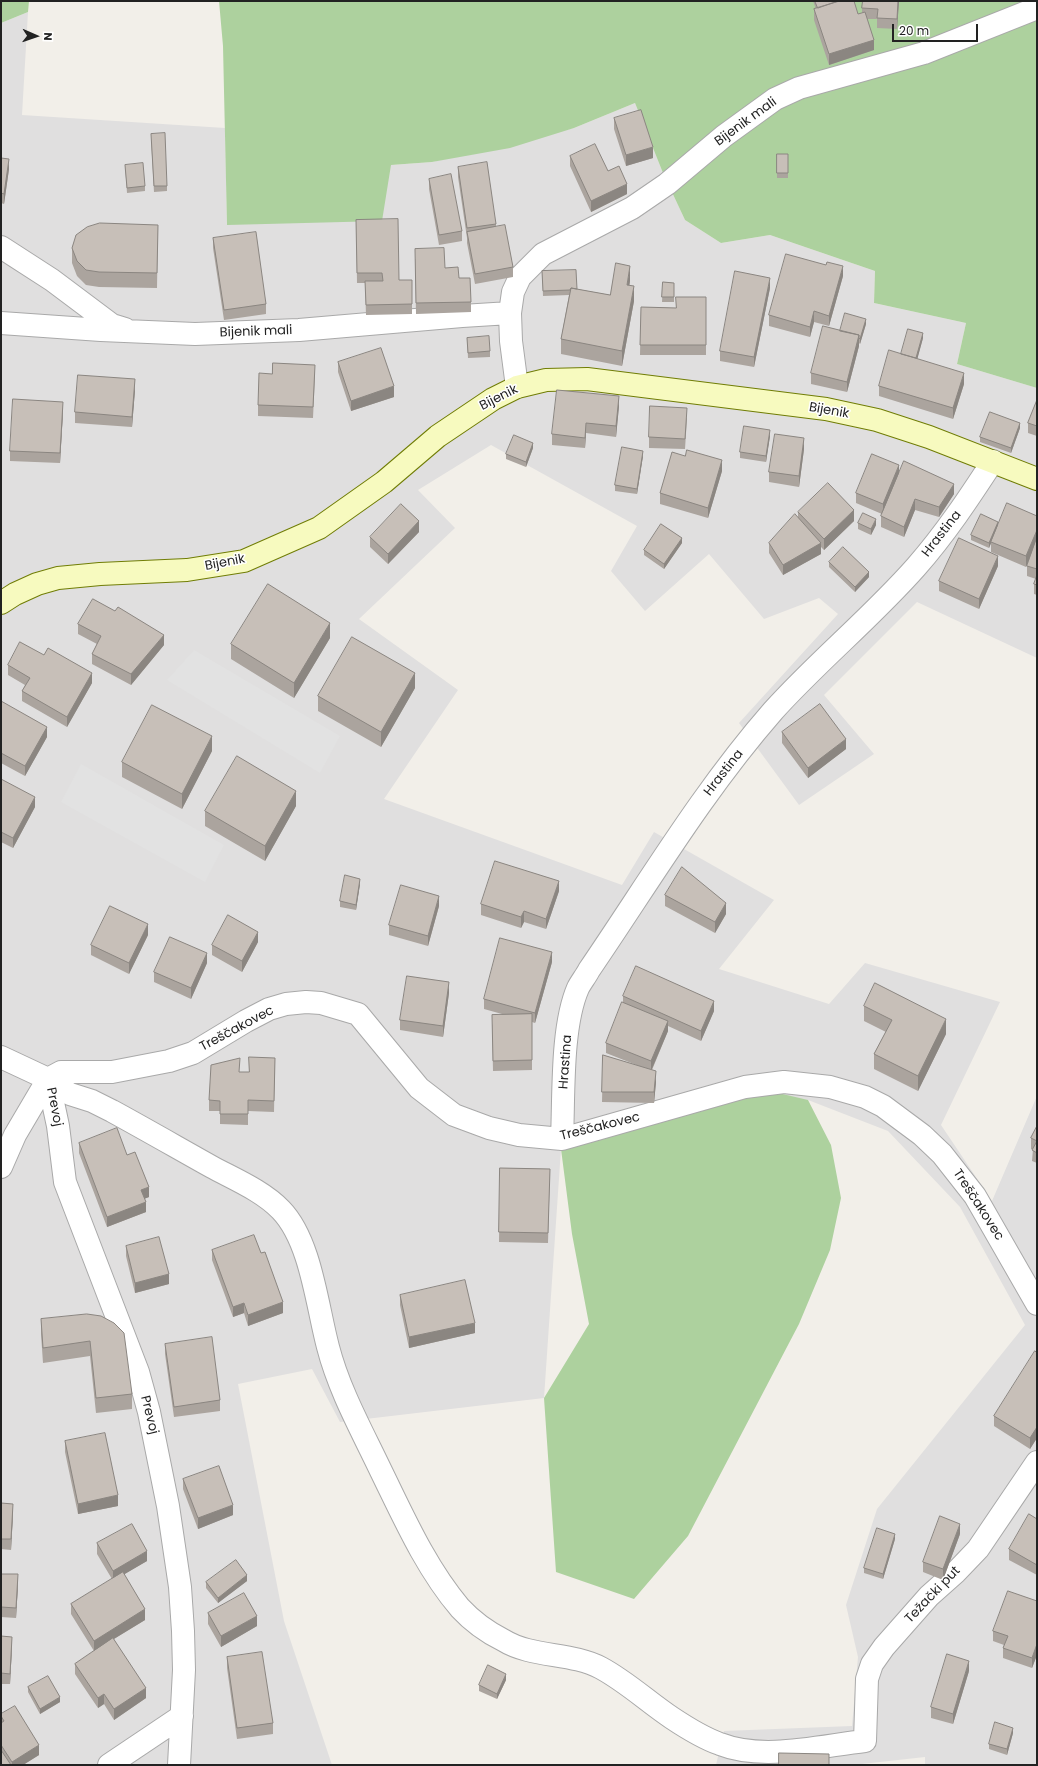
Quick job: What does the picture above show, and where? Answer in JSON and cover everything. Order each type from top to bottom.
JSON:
[{"type":"main road","name":"Bijenik","points":[[1,603],[15,594],[37,584],[58,578],[100,574],[187,570],[244,561],[319,528],[384,482],[438,436],[493,400],[517,387],[546,380],[586,379],[826,409],[885,423],[929,437],[1037,479]]},
{"type":"street","name":"Bijenik mali","points":[[517,387],[511,341],[510,314],[513,292],[520,277],[543,254],[632,208],[666,184],[724,136],[775,99],[800,88],[924,53],[1037,8]]},
{"type":"street","points":[[1,247],[52,280],[112,325],[131,331]]},
{"type":"street","name":"Bijenik mali","points":[[1,323],[194,334],[299,330],[462,316],[510,314]]},
{"type":"street","name":"Hrastina","points":[[562,1139],[565,1067],[569,1024],[578,988],[589,970],[664,856],[730,765],[773,712],[916,567],[967,502],[993,461]]},
{"type":"street","name":"Treščakovec","points":[[48,1079],[61,1072],[112,1072],[169,1061],[193,1053],[246,1021],[270,1009],[286,1004],[306,1002],[321,1003],[358,1014],[419,1088],[454,1115],[489,1128],[519,1135],[562,1139],[746,1087],[784,1082],[830,1087],[865,1097],[900,1117],[942,1154],[959,1173],[990,1220],[1037,1304]]},
{"type":"street","name":"Prevoj","points":[[1,1057],[48,1079]]},
{"type":"street","name":"Prevoj","points":[[1,1167],[15,1135],[48,1079]]},
{"type":"street","name":"Prevoj","points":[[48,1079],[58,1126],[65,1182],[138,1372],[149,1412],[170,1514],[180,1587],[184,1670],[180,1765]]},
{"type":"street","name":"Težački put","points":[[48,1079],[70,1094],[92,1101],[112,1111],[241,1183],[267,1198],[281,1210],[296,1233],[305,1255],[334,1368],[362,1432],[429,1565],[444,1588],[472,1620],[505,1642],[527,1649],[578,1659],[599,1667],[620,1679],[675,1720],[720,1745],[741,1750],[766,1752],[795,1750],[865,1741],[867,1680],[872,1664],[884,1647],[928,1596],[956,1572],[978,1549],[1037,1462]]},
{"type":"street","points":[[109,1765],[182,1716]]},
{"type":"shaded area","points":[[28,12],[22,115],[225,128],[227,225],[391,165],[432,162],[574,128],[635,103],[663,173],[685,220],[721,243],[770,235],[875,271],[874,303],[966,323],[957,364],[1037,388],[1037,658],[917,602],[824,695],[874,754],[799,805],[739,723],[838,614],[819,598],[764,619],[709,554],[645,611],[611,571],[637,526],[491,445],[418,490],[455,528],[359,619],[458,690],[384,799],[622,885],[654,832],[774,900],[719,969],[829,1004],[865,963],[1000,1002],[941,1125],[992,1201],[1037,1096],[1037,1765],[925,1765],[925,1757],[853,1765],[716,1765],[724,1731],[852,1726],[858,1657],[846,1605],[877,1509],[1025,1325],[960,1207],[888,1131],[808,1100],[561,1149],[544,1398],[340,1422],[312,1369],[238,1384],[284,1621],[332,1765],[1,1765],[1,23]]},
{"type":"shaded area","points":[[194,650],[340,736],[320,773],[167,680]]},
{"type":"shaded area","points":[[81,764],[224,845],[205,882],[61,802]]},
{"type":"green space","points":[[1,1],[29,1],[28,12],[1,23]]},
{"type":"green space","points":[[219,1],[1037,1],[1037,388],[957,364],[966,323],[874,303],[875,271],[770,235],[721,243],[685,220],[663,173],[635,103],[574,128],[510,148],[432,162],[391,165],[382,221],[227,225],[223,46]]},
{"type":"green space","points":[[774,1092],[808,1100],[831,1145],[841,1198],[830,1250],[799,1324],[688,1536],[634,1599],[556,1572],[544,1398],[589,1324],[572,1234],[561,1149],[718,1101]]},
{"type":"building","points":[[815,1],[838,1],[818,8]]},
{"type":"building","points":[[840,1],[854,1],[858,14],[865,12],[874,40],[829,54],[814,9]]},
{"type":"building","points":[[863,1],[898,1],[897,19],[877,18],[878,9],[862,8]]},
{"type":"building","points":[[641,110],[653,147],[626,155],[614,118]]},
{"type":"building","points":[[165,133],[167,186],[154,186],[151,134]]},
{"type":"building","points":[[595,144],[608,171],[619,166],[627,184],[591,201],[570,156]]},
{"type":"building","points":[[777,154],[788,154],[788,173],[777,173]]},
{"type":"building","points":[[1,158],[9,159],[4,194],[1,193]]},
{"type":"building","points":[[487,162],[496,224],[467,228],[458,167]]},
{"type":"building","points":[[143,163],[145,186],[127,188],[125,165]]},
{"type":"building","points":[[451,174],[462,231],[439,235],[429,179]]},
{"type":"building","points":[[398,219],[399,280],[412,280],[412,304],[366,305],[365,281],[383,281],[382,273],[357,273],[356,220]]},
{"type":"building","points":[[100,223],[158,225],[157,273],[99,272],[86,270],[77,261],[72,248],[76,235],[87,227]]},
{"type":"building","points":[[505,225],[513,267],[475,274],[467,232]]},
{"type":"building","points":[[256,232],[266,304],[224,310],[213,238]]},
{"type":"building","points":[[444,248],[445,268],[458,267],[459,278],[470,278],[471,302],[416,303],[415,249]]},
{"type":"building","points":[[786,254],[826,265],[827,262],[843,266],[829,316],[814,311],[810,327],[769,315]]},
{"type":"building","points":[[616,263],[630,266],[627,285],[634,286],[622,351],[561,339],[571,288],[610,295]]},
{"type":"building","points":[[576,270],[577,289],[571,288],[570,290],[543,291],[542,271]]},
{"type":"building","points":[[735,271],[770,278],[754,357],[720,351]]},
{"type":"building","points":[[663,282],[674,283],[674,297],[662,297]]},
{"type":"building","points":[[676,297],[706,297],[706,345],[640,345],[641,307],[676,308]]},
{"type":"building","points":[[845,313],[866,319],[860,339],[859,335],[840,331]]},
{"type":"building","points":[[823,326],[859,335],[847,382],[811,373]]},
{"type":"building","points":[[908,329],[923,333],[916,358],[901,354]]},
{"type":"building","points":[[489,336],[490,351],[468,353],[467,338]]},
{"type":"building","points":[[381,348],[394,386],[351,401],[338,362]]},
{"type":"building","points":[[889,350],[964,373],[953,408],[879,386]]},
{"type":"building","points":[[273,363],[315,365],[313,407],[258,405],[259,373],[272,374]]},
{"type":"building","points":[[78,375],[135,379],[132,417],[75,412]]},
{"type":"building","points":[[557,390],[619,396],[616,426],[586,423],[585,438],[552,434]]},
{"type":"building","points":[[13,399],[63,402],[60,453],[10,451]]},
{"type":"building","points":[[1037,400],[1037,426],[1028,423]]},
{"type":"building","points":[[650,406],[687,408],[685,439],[649,437]]},
{"type":"building","points":[[990,412],[1020,423],[1011,448],[980,437]]},
{"type":"building","points":[[744,426],[770,430],[766,456],[740,452]]},
{"type":"building","points":[[775,434],[804,438],[799,476],[769,472]]},
{"type":"building","points":[[514,435],[533,443],[526,462],[506,454]]},
{"type":"building","points":[[622,447],[643,451],[637,489],[615,485]]},
{"type":"building","points":[[687,450],[722,460],[708,508],[660,493],[672,452],[685,456]]},
{"type":"building","points":[[872,454],[899,465],[883,504],[856,493]]},
{"type":"building","points":[[904,461],[954,484],[939,507],[915,499],[904,527],[881,516]]},
{"type":"building","points":[[828,483],[854,510],[824,539],[798,512]]},
{"type":"building","points":[[1007,503],[1037,516],[1037,530],[1026,556],[991,542]]},
{"type":"building","points":[[401,504],[419,521],[388,554],[370,537]]},
{"type":"building","points":[[863,513],[876,519],[871,529],[858,523]]},
{"type":"building","points":[[795,514],[821,543],[783,565],[769,543]]},
{"type":"building","points":[[981,514],[998,522],[989,543],[971,535]]},
{"type":"building","points":[[661,524],[682,538],[664,564],[644,550]]},
{"type":"building","points":[[1037,537],[1037,569],[1027,566]]},
{"type":"building","points":[[959,538],[998,556],[979,599],[939,581]]},
{"type":"building","points":[[843,547],[869,572],[855,587],[829,562]]},
{"type":"building","points":[[1037,575],[1037,585],[1034,584]]},
{"type":"building","points":[[268,584],[330,623],[294,683],[231,644]]},
{"type":"building","points":[[93,599],[115,611],[118,607],[164,635],[131,674],[92,654],[101,636],[78,624]]},
{"type":"building","points":[[352,637],[415,673],[381,732],[318,696]]},
{"type":"building","points":[[20,642],[44,655],[48,648],[92,673],[67,717],[22,691],[30,678],[8,665]]},
{"type":"building","points":[[1,701],[47,727],[25,766],[1,753]]},
{"type":"building","points":[[820,704],[846,739],[808,768],[782,732]]},
{"type":"building","points":[[152,705],[212,736],[182,794],[122,762]]},
{"type":"building","points":[[237,756],[296,791],[265,846],[205,811]]},
{"type":"building","points":[[1,779],[35,797],[13,838],[1,832]]},
{"type":"building","points":[[495,861],[559,881],[546,919],[524,911],[521,917],[481,904]]},
{"type":"building","points":[[682,867],[726,903],[715,922],[665,895]]},
{"type":"building","points":[[345,875],[360,879],[356,905],[340,901]]},
{"type":"building","points":[[401,885],[439,896],[428,936],[389,925]]},
{"type":"building","points":[[110,906],[148,924],[129,963],[91,945]]},
{"type":"building","points":[[228,915],[258,932],[242,961],[212,945]]},
{"type":"building","points":[[170,937],[207,953],[191,988],[154,972]]},
{"type":"building","points":[[500,938],[552,952],[535,1013],[484,999]]},
{"type":"building","points":[[636,966],[714,1001],[701,1031],[623,996]]},
{"type":"building","points":[[407,976],[449,982],[443,1026],[400,1020]]},
{"type":"building","points":[[875,983],[946,1019],[918,1076],[874,1054],[892,1020],[864,1006]]},
{"type":"building","points":[[622,1002],[668,1021],[651,1061],[606,1043]]},
{"type":"building","points":[[532,1014],[532,1060],[493,1061],[492,1015]]},
{"type":"building","points":[[603,1055],[656,1071],[654,1092],[602,1092]]},
{"type":"building","points":[[249,1057],[275,1058],[274,1101],[248,1100],[248,1114],[220,1114],[220,1101],[209,1100],[211,1065],[240,1058],[239,1072],[249,1072]]},
{"type":"building","points":[[1037,1126],[1037,1141],[1031,1138]]},
{"type":"building","points":[[117,1128],[127,1155],[135,1152],[149,1187],[141,1190],[146,1202],[107,1217],[79,1143]]},
{"type":"building","points":[[1037,1141],[1037,1153],[1032,1150]]},
{"type":"building","points":[[500,1168],[550,1169],[548,1233],[499,1232]]},
{"type":"building","points":[[254,1235],[261,1253],[265,1252],[283,1302],[248,1315],[244,1303],[233,1307],[212,1250]]},
{"type":"building","points":[[159,1237],[169,1274],[135,1283],[126,1246]]},
{"type":"building","points":[[465,1280],[475,1323],[409,1337],[400,1295]]},
{"type":"building","points":[[87,1314],[101,1316],[114,1323],[124,1333],[132,1394],[96,1398],[90,1341],[43,1348],[41,1319]]},
{"type":"building","points":[[212,1337],[220,1400],[174,1407],[165,1344]]},
{"type":"building","points":[[1035,1351],[1037,1353],[1037,1427],[1030,1438],[994,1416]]},
{"type":"building","points":[[105,1433],[118,1495],[78,1504],[65,1441]]},
{"type":"building","points":[[219,1466],[233,1505],[198,1518],[183,1479]]},
{"type":"building","points":[[1,1503],[13,1504],[11,1539],[1,1539]]},
{"type":"building","points":[[1029,1514],[1037,1519],[1037,1565],[1009,1549]]},
{"type":"building","points":[[940,1516],[960,1524],[943,1569],[923,1562]]},
{"type":"building","points":[[132,1524],[147,1551],[113,1571],[97,1543]]},
{"type":"building","points":[[877,1528],[895,1534],[883,1574],[864,1568]]},
{"type":"building","points":[[236,1560],[247,1575],[218,1598],[206,1582]]},
{"type":"building","points":[[123,1572],[145,1609],[94,1641],[71,1604]]},
{"type":"building","points":[[1,1574],[18,1574],[16,1608],[1,1607]]},
{"type":"building","points":[[1008,1591],[1037,1601],[1037,1644],[1032,1658],[1003,1648],[1008,1636],[993,1631]]},
{"type":"building","points":[[244,1593],[257,1616],[221,1636],[208,1613]]},
{"type":"building","points":[[1,1636],[12,1637],[10,1674],[1,1673]]},
{"type":"building","points":[[113,1638],[146,1688],[114,1709],[104,1694],[98,1698],[75,1664]]},
{"type":"building","points":[[262,1652],[273,1723],[237,1728],[227,1657]]},
{"type":"building","points":[[947,1654],[969,1661],[953,1714],[931,1707]]},
{"type":"building","points":[[488,1665],[506,1674],[497,1694],[479,1685]]},
{"type":"building","points":[[48,1676],[60,1697],[40,1709],[28,1687]]},
{"type":"building","points":[[15,1706],[39,1745],[12,1762],[1,1745],[1,1723],[4,1721],[1,1714]]},
{"type":"building","points":[[995,1722],[1013,1728],[1007,1749],[989,1744]]},
{"type":"building","points":[[1,1750],[11,1765],[1,1765]]},
{"type":"building","points":[[779,1753],[829,1754],[829,1765],[779,1765]]}]
